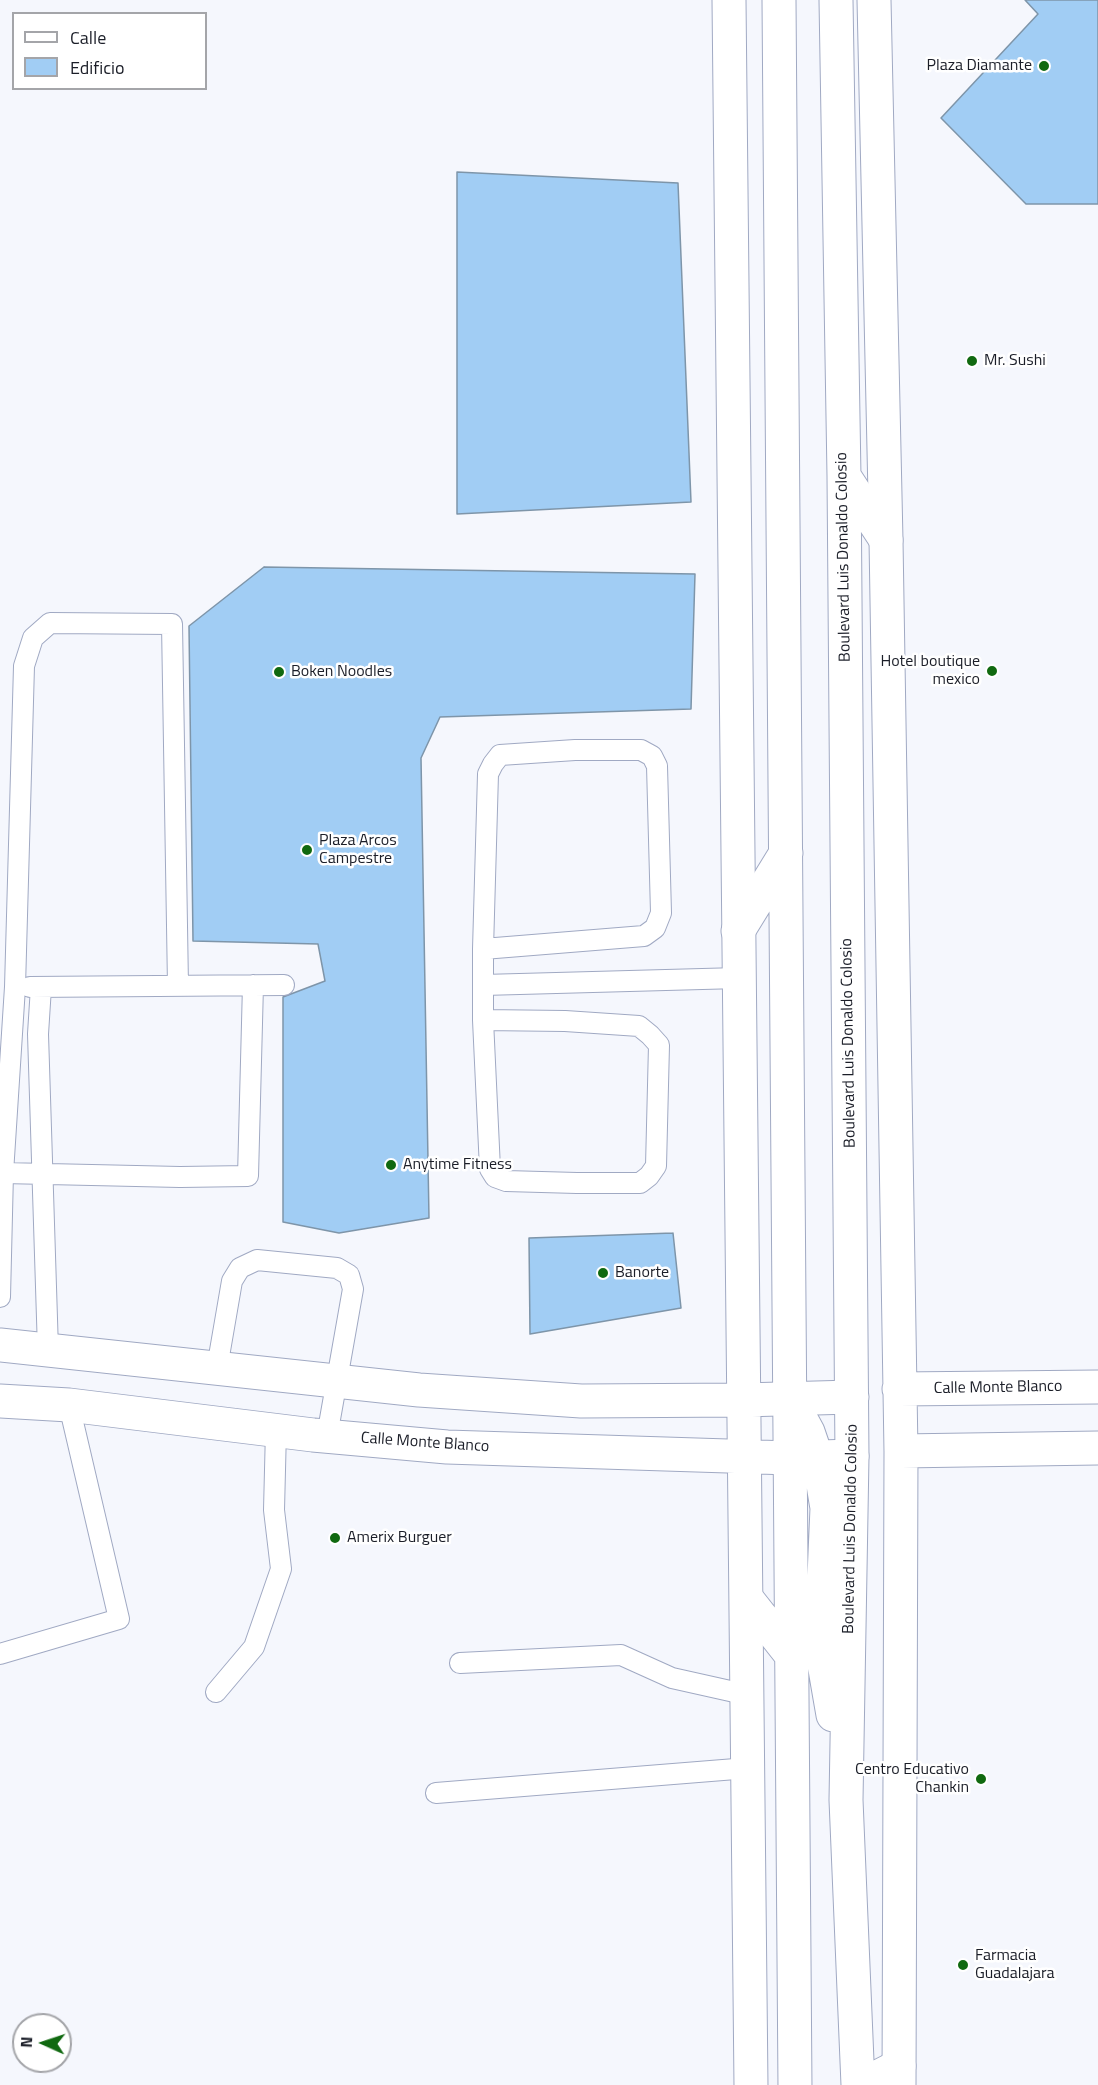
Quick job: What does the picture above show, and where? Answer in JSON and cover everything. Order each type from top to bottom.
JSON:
[{"type":"street","points":[[729,0],[752,2085]]},
{"type":"street","points":[[779,0],[790,1399],[804,1458],[827,1508],[821,1646],[846,1800]]},
{"type":"street","name":"Boulevard Luis Donaldo Colosio","points":[[836,0],[844,476],[852,1397],[846,1800],[860,2085]]},
{"type":"street","points":[[860,2085],[899,2075],[901,1451],[886,540],[874,0]]},
{"type":"street","points":[[844,476],[886,540]]},
{"type":"street","points":[[738,931],[786,853]]},
{"type":"street","points":[[0,1345],[419,1390],[581,1401],[852,1397]]},
{"type":"street","name":"Calle Monte Blanco","points":[[899,1389],[1098,1387]]},
{"type":"street","name":"Calle Monte Blanco","points":[[0,1401],[69,1405],[327,1436],[447,1447],[745,1457],[852,1456]]},
{"type":"street","points":[[901,1451],[1098,1448]]},
{"type":"street","points":[[795,2085],[792,1656],[804,1458]]},
{"type":"street","points":[[747,1599],[792,1656]]},
{"type":"lane","points":[[0,1297],[3,1173],[15,987],[24,666],[33,638],[50,623],[172,624],[178,986]]},
{"type":"lane","points":[[483,949],[644,936],[655,928],[661,913],[657,766],[652,756],[641,750],[575,750],[500,756],[488,774],[483,949],[483,1020],[490,1169],[495,1177],[506,1181],[640,1183],[650,1176],[656,1166],[659,1045],[650,1035],[639,1026],[565,1021],[483,1020]]},
{"type":"lane","points":[[483,985],[739,978]]},
{"type":"lane","points":[[3,1173],[180,1177],[248,1176],[253,985]]},
{"type":"lane","points":[[15,987],[284,985]]},
{"type":"lane","points":[[41,987],[38,1034],[48,1350]]},
{"type":"lane","points":[[217,1368],[232,1281],[240,1268],[257,1260],[337,1268],[350,1275],[353,1289],[327,1436]]},
{"type":"lane","points":[[0,1654],[119,1619],[69,1405]]},
{"type":"lane","points":[[216,1692],[254,1647],[281,1569],[274,1510],[276,1430]]},
{"type":"lane","points":[[460,1663],[621,1655],[672,1678],[747,1695]]},
{"type":"lane","points":[[436,1793],[748,1768]]},
{"type":"building","name":"Plaza Diamante","points":[[1025,0],[1098,0],[1098,204],[1026,204],[941,118],[1038,14]]},
{"type":"building","points":[[457,172],[678,183],[691,502],[457,514]]},
{"type":"building","name":"Plaza Arcos Campestre","points":[[264,567],[695,574],[691,709],[440,717],[421,758],[429,1218],[339,1233],[283,1222],[283,997],[325,981],[318,944],[193,941],[189,626]]},
{"type":"building","name":"Banorte","points":[[673,1233],[681,1308],[530,1334],[529,1238]]},
{"type":"place","name":"Plaza Diamante","points":[[1044,66]]},
{"type":"place","name":"Mr. Sushi","points":[[972,361]]},
{"type":"place","name":"Hotel boutique mexico","points":[[992,671]]},
{"type":"place","name":"Boken Noodles","points":[[279,672]]},
{"type":"place","name":"Plaza Arcos Campestre","points":[[307,850]]},
{"type":"place","name":"Anytime Fitness","points":[[391,1165]]},
{"type":"place","name":"Banorte","points":[[603,1273]]},
{"type":"place","name":"Amerix Burguer","points":[[335,1538]]},
{"type":"place","name":"Centro Educativo Chankin","points":[[981,1779]]},
{"type":"place","name":"Farmacia Guadalajara","points":[[963,1965]]}]
